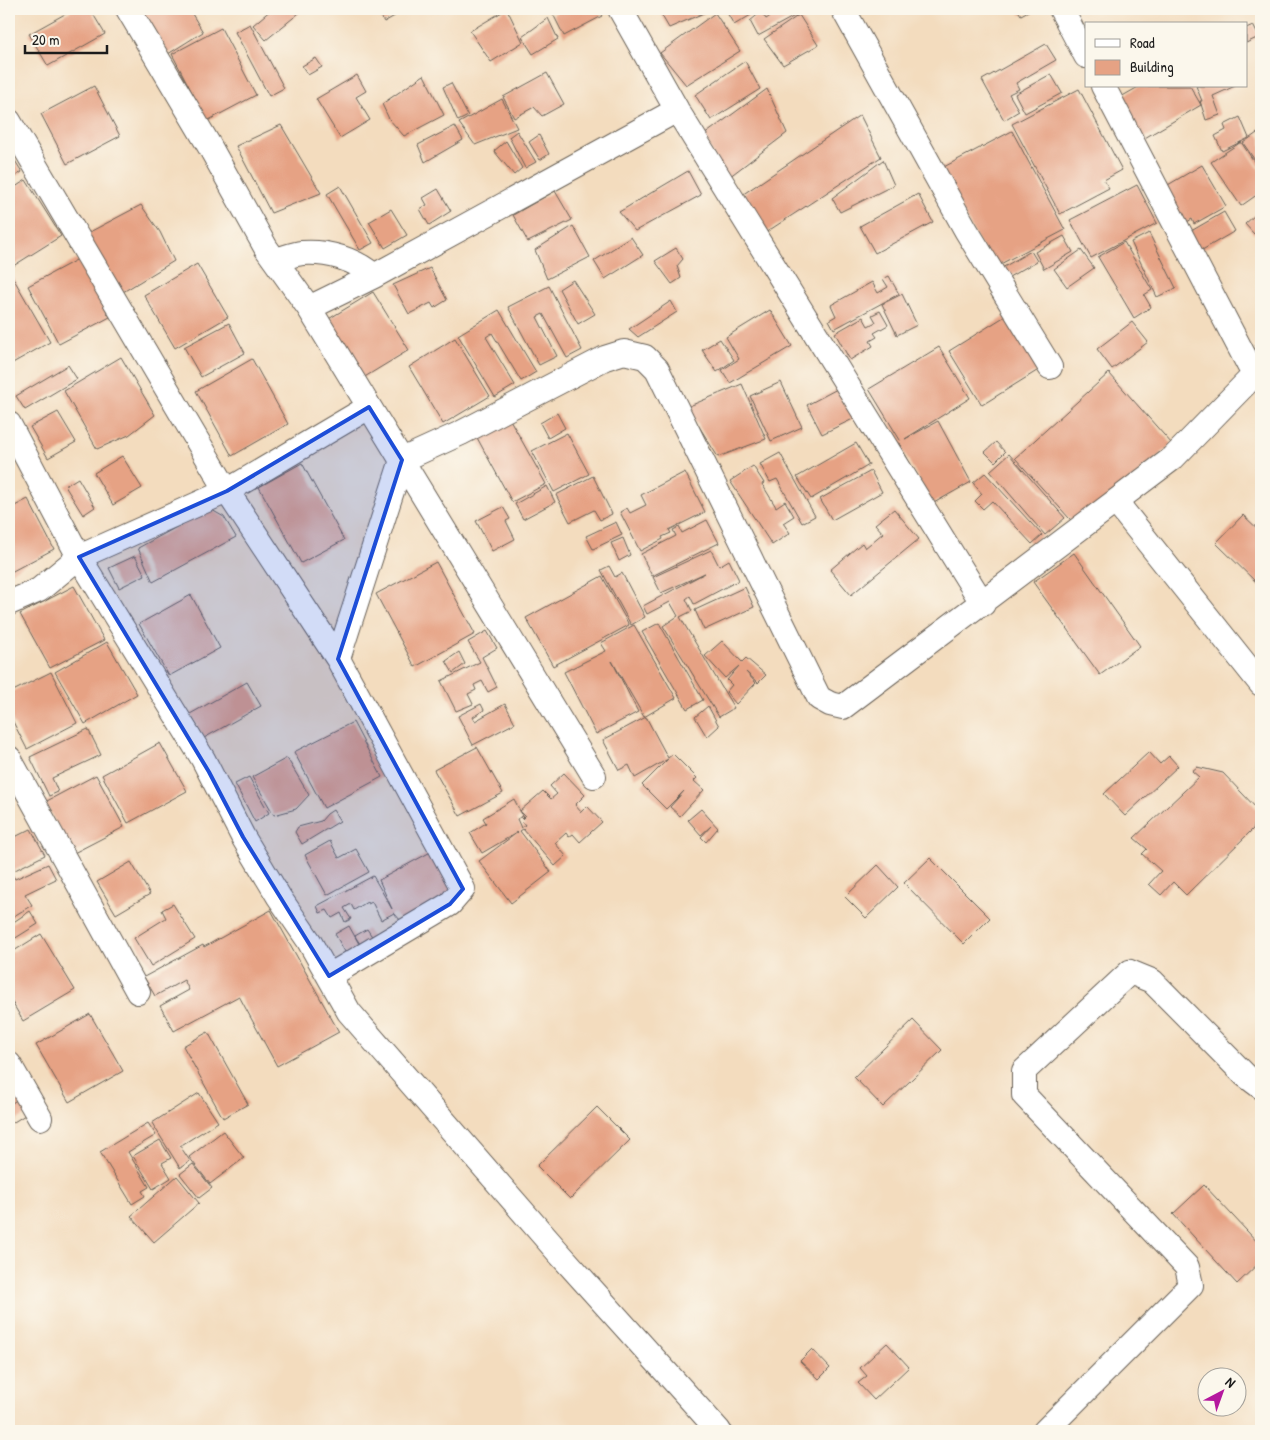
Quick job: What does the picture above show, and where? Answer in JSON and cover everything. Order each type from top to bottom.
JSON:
[{"type":"street","points":[[128,9],[210,147],[266,248],[309,308],[594,776]]},
{"type":"street","points":[[620,9],[677,110],[983,604]]},
{"type":"street","points":[[842,9],[966,230],[1050,367]]},
{"type":"street","points":[[1061,9],[1085,54]]},
{"type":"street","points":[[338,659],[402,460],[460,433],[605,358],[624,352],[645,356],[657,369],[819,698],[830,704],[843,707],[983,604],[1174,458],[1258,373],[1104,88]]},
{"type":"street","points":[[309,308],[374,276],[677,110]]},
{"type":"street","points":[[9,121],[227,491],[338,659],[463,889],[450,904],[329,976]]},
{"type":"street","points":[[275,260],[300,253],[329,255],[352,260],[374,276]]},
{"type":"street","points":[[9,603],[39,590],[79,557],[227,491],[369,407]]},
{"type":"street","points":[[9,424],[79,557],[203,759],[243,837],[309,941],[349,1012],[552,1245],[719,1431]]},
{"type":"street","points":[[1116,502],[1261,684]]},
{"type":"street","points":[[9,758],[138,992]]},
{"type":"street","points":[[1045,1431],[1191,1285],[1188,1267],[1024,1095],[1024,1071],[1130,972],[1152,980],[1245,1075],[1261,1087]]},
{"type":"street","points":[[9,1064],[40,1118]]},
{"type":"highlighted area","points":[[369,407],[402,460],[338,659],[463,889],[450,904],[329,976],[243,837],[209,772],[79,557],[227,491]]},
{"type":"building","points":[[74,9],[90,9],[105,34],[48,66],[29,34]]},
{"type":"building","points":[[140,9],[189,9],[203,32],[168,54]]},
{"type":"building","points":[[272,9],[304,9],[266,40],[253,25]]},
{"type":"building","points":[[376,9],[407,9],[384,22]]},
{"type":"building","points":[[507,9],[523,42],[491,62],[470,31]]},
{"type":"building","points":[[564,9],[597,9],[602,16],[564,36],[553,14]]},
{"type":"building","points":[[658,9],[713,9],[669,28]]},
{"type":"building","points":[[725,9],[761,9],[734,25]]},
{"type":"building","points":[[762,9],[777,9],[770,15]]},
{"type":"building","points":[[781,9],[798,9],[800,13],[758,36],[750,21],[761,12],[766,19]]},
{"type":"building","points":[[1017,9],[1032,9],[1021,15]]},
{"type":"building","points":[[715,13],[740,51],[686,85],[660,53]]},
{"type":"building","points":[[799,15],[818,45],[783,65],[764,39]]},
{"type":"building","points":[[548,18],[558,39],[533,54],[522,37]]},
{"type":"building","points":[[250,24],[284,88],[269,96],[235,32]]},
{"type":"building","points":[[1253,25],[1259,37],[1248,42],[1248,27]]},
{"type":"building","points":[[221,28],[256,95],[207,121],[172,54]]},
{"type":"building","points":[[1046,44],[1056,60],[1016,83],[1019,89],[1009,94],[1019,111],[1004,120],[982,80]]},
{"type":"building","points":[[316,58],[322,67],[308,75],[302,66]]},
{"type":"building","points":[[745,61],[760,89],[711,120],[695,95]]},
{"type":"building","points":[[547,73],[564,104],[542,116],[534,107],[514,118],[503,97]]},
{"type":"building","points":[[1051,74],[1062,93],[1025,113],[1015,94]]},
{"type":"building","points":[[357,75],[366,91],[356,97],[370,120],[340,138],[316,99]]},
{"type":"building","points":[[424,75],[444,115],[404,136],[389,119],[382,104]]},
{"type":"building","points":[[451,83],[468,116],[458,121],[443,87]]},
{"type":"building","points":[[94,86],[120,136],[67,164],[41,114]]},
{"type":"building","points":[[1136,88],[1191,88],[1201,105],[1143,139],[1119,98]]},
{"type":"building","points":[[1197,88],[1231,88],[1213,96],[1220,115],[1206,120],[1200,101],[1202,101]]},
{"type":"building","points":[[767,89],[787,133],[725,180],[704,135]]},
{"type":"building","points":[[1079,89],[1122,170],[1104,180],[1109,188],[1060,214],[1012,124]]},
{"type":"building","points":[[502,99],[517,128],[475,145],[459,123]]},
{"type":"building","points":[[860,115],[881,157],[765,233],[739,197]]},
{"type":"building","points":[[1240,117],[1249,138],[1222,151],[1215,136],[1226,130],[1224,125]]},
{"type":"building","points":[[281,125],[321,193],[271,213],[236,146]]},
{"type":"building","points":[[455,126],[463,140],[425,162],[418,145]]},
{"type":"building","points":[[517,131],[536,162],[525,168],[509,137]]},
{"type":"building","points":[[1012,131],[1065,230],[993,268],[940,169]]},
{"type":"building","points":[[1257,133],[1261,138],[1261,169],[1243,143]]},
{"type":"building","points":[[539,135],[549,154],[540,160],[529,142]]},
{"type":"building","points":[[506,141],[522,168],[514,175],[494,151]]},
{"type":"building","points":[[1241,142],[1261,172],[1261,192],[1241,206],[1211,162]]},
{"type":"building","points":[[9,151],[22,172],[9,180]]},
{"type":"building","points":[[883,160],[894,185],[840,212],[832,198]]},
{"type":"building","points":[[1202,165],[1226,206],[1194,224],[1192,219],[1182,225],[1161,189]]},
{"type":"building","points":[[688,171],[701,195],[635,231],[619,212]]},
{"type":"building","points":[[26,180],[61,236],[10,268],[9,191]]},
{"type":"building","points":[[1137,185],[1157,223],[1091,258],[1070,220]]},
{"type":"building","points":[[340,186],[373,243],[360,250],[327,194]]},
{"type":"building","points":[[438,189],[451,211],[429,225],[420,209],[427,205],[423,198]]},
{"type":"building","points":[[555,191],[572,220],[528,242],[513,215]]},
{"type":"building","points":[[918,194],[933,222],[875,253],[860,226]]},
{"type":"building","points":[[141,205],[160,232],[174,261],[118,295],[84,235]]},
{"type":"building","points":[[391,209],[407,235],[385,248],[369,222]]},
{"type":"building","points":[[1224,212],[1235,231],[1197,253],[1186,234]]},
{"type":"building","points":[[1255,215],[1261,222],[1261,228],[1254,234],[1245,224]]},
{"type":"building","points":[[573,226],[590,257],[547,279],[535,250]]},
{"type":"building","points":[[1149,233],[1176,288],[1157,297],[1131,242]]},
{"type":"building","points":[[1064,236],[1073,252],[1044,269],[1035,252]]},
{"type":"building","points":[[631,237],[643,255],[605,279],[594,261]]},
{"type":"building","points":[[1124,242],[1152,290],[1144,295],[1151,307],[1134,318],[1098,257]]},
{"type":"building","points":[[676,248],[683,259],[677,266],[681,278],[672,284],[655,261]]},
{"type":"building","points":[[1081,250],[1094,268],[1067,287],[1054,269]]},
{"type":"building","points":[[1031,251],[1037,261],[1009,277],[1015,287],[1002,268]]},
{"type":"building","points":[[78,259],[110,317],[59,344],[28,286]]},
{"type":"building","points":[[197,264],[228,317],[175,348],[144,295]]},
{"type":"building","points":[[430,268],[447,300],[434,308],[431,303],[409,314],[393,285]]},
{"type":"building","points":[[12,276],[50,342],[9,365],[9,277]]},
{"type":"building","points":[[889,276],[899,294],[834,329],[829,320],[836,316],[831,305],[872,282],[878,293],[888,287],[883,279]]},
{"type":"building","points":[[573,280],[595,314],[578,324],[559,289]]},
{"type":"building","points":[[549,286],[582,350],[567,358],[543,314],[537,317],[557,356],[539,365],[508,307]]},
{"type":"building","points":[[373,292],[409,350],[363,378],[327,320]]},
{"type":"building","points":[[902,294],[917,325],[897,335],[882,304]]},
{"type":"building","points":[[671,301],[677,312],[638,337],[629,329]]},
{"type":"building","points":[[499,310],[536,372],[521,381],[492,333],[486,337],[515,385],[495,397],[458,335]]},
{"type":"building","points":[[770,310],[792,346],[730,383],[722,370],[739,359],[726,337]]},
{"type":"building","points":[[880,311],[888,325],[874,333],[877,337],[870,341],[873,346],[850,360],[835,333],[863,317],[868,326],[876,322],[872,315]]},
{"type":"building","points":[[1007,315],[1040,369],[982,405],[949,351]]},
{"type":"building","points":[[1132,322],[1148,342],[1112,369],[1097,349]]},
{"type":"building","points":[[229,323],[245,353],[201,377],[184,347]]},
{"type":"building","points":[[455,338],[490,396],[443,424],[409,367]]},
{"type":"building","points":[[720,339],[734,360],[717,372],[702,350]]},
{"type":"building","points":[[939,347],[970,398],[905,439],[938,421],[971,482],[932,504],[899,443],[900,440],[869,389]]},
{"type":"building","points":[[121,357],[155,415],[129,435],[97,449],[64,391]]},
{"type":"building","points":[[252,359],[288,424],[232,456],[196,391]]},
{"type":"building","points":[[68,365],[77,379],[25,410],[16,396]]},
{"type":"building","points":[[1109,373],[1172,444],[1078,528],[1015,458]]},
{"type":"building","points":[[781,382],[802,427],[771,441],[750,396]]},
{"type":"building","points":[[742,384],[766,439],[718,457],[687,407]]},
{"type":"building","points":[[839,388],[855,418],[822,434],[807,405]]},
{"type":"building","points":[[58,412],[76,442],[48,458],[30,427]]},
{"type":"building","points":[[557,413],[565,428],[548,438],[540,423]]},
{"type":"building","points":[[508,416],[546,484],[512,502],[475,434]]},
{"type":"building","points":[[567,433],[589,474],[554,492],[532,451]]},
{"type":"building","points":[[996,442],[1005,452],[995,462],[985,452]]},
{"type":"building","points":[[856,443],[869,465],[811,499],[797,477]]},
{"type":"building","points":[[780,453],[815,516],[802,523],[777,479],[770,482],[760,464]]},
{"type":"building","points":[[1009,454],[1065,518],[1045,535],[990,471]]},
{"type":"building","points":[[122,456],[142,488],[113,505],[94,473]]},
{"type":"building","points":[[302,463],[344,540],[301,563],[259,487]]},
{"type":"building","points":[[753,466],[776,507],[785,501],[794,516],[783,523],[790,533],[772,545],[730,481]]},
{"type":"building","points":[[871,471],[882,492],[832,520],[820,499]]},
{"type":"building","points":[[685,472],[705,512],[669,530],[671,533],[662,537],[663,539],[640,551],[620,512],[627,508],[630,513],[646,505],[641,495]]},
{"type":"building","points":[[985,473],[1042,535],[1032,544],[992,501],[983,509],[975,501],[982,494],[973,483]]},
{"type":"building","points":[[593,476],[612,514],[600,520],[594,510],[570,522],[556,495]]},
{"type":"building","points":[[78,478],[95,507],[83,515],[65,486]]},
{"type":"building","points":[[547,486],[555,502],[523,519],[515,504]]},
{"type":"building","points":[[28,499],[54,549],[9,573],[9,509]]},
{"type":"building","points":[[503,507],[510,519],[506,521],[515,539],[492,551],[476,521]]},
{"type":"building","points":[[210,509],[224,517],[236,537],[153,582],[138,548]]},
{"type":"building","points":[[894,509],[919,539],[851,595],[830,570],[862,543],[865,548],[883,533],[875,524]]},
{"type":"building","points":[[1243,515],[1261,532],[1261,587],[1216,543]]},
{"type":"building","points":[[707,520],[719,543],[652,576],[641,554],[676,536],[673,530],[679,527],[682,533]]},
{"type":"building","points":[[616,522],[622,535],[593,549],[586,536]]},
{"type":"building","points":[[623,538],[630,555],[619,561],[611,543]]},
{"type":"building","points":[[711,550],[719,566],[729,560],[739,580],[694,604],[690,596],[686,599],[692,611],[680,617],[734,708],[719,717],[663,626],[678,616],[670,602],[647,614],[643,606],[705,573],[661,593],[653,577]]},
{"type":"building","points":[[1074,553],[1140,646],[1100,675],[1033,582]]},
{"type":"building","points":[[135,556],[145,575],[119,588],[109,568]]},
{"type":"building","points":[[436,562],[475,634],[415,667],[376,594]]},
{"type":"building","points":[[609,566],[615,577],[622,573],[645,617],[631,625],[601,570]]},
{"type":"building","points":[[602,576],[629,625],[553,666],[526,618]]},
{"type":"building","points":[[74,586],[104,640],[50,668],[20,614]]},
{"type":"building","points":[[745,587],[754,607],[704,630],[695,610]]},
{"type":"building","points":[[191,595],[220,648],[169,676],[139,624]]},
{"type":"building","points":[[659,623],[703,700],[687,709],[642,632]]},
{"type":"building","points":[[634,625],[676,698],[644,717],[612,661],[638,712],[596,734],[564,672],[606,651],[601,643]]},
{"type":"building","points":[[487,631],[497,648],[482,657],[497,687],[488,692],[482,681],[474,685],[476,690],[468,694],[473,704],[456,711],[441,681],[480,662],[468,642]]},
{"type":"building","points":[[722,641],[742,662],[746,658],[766,675],[758,683],[746,672],[756,683],[736,704],[726,692],[732,685],[727,680],[739,666],[725,678],[705,656]]},
{"type":"building","points":[[107,642],[137,694],[85,724],[55,672]]},
{"type":"building","points":[[459,652],[465,664],[453,673],[446,661]]},
{"type":"building","points":[[51,672],[77,723],[27,749],[9,714],[9,693]]},
{"type":"building","points":[[247,682],[261,706],[204,738],[190,714]]},
{"type":"building","points":[[481,704],[484,710],[473,717],[475,721],[505,704],[515,723],[473,745],[458,716]]},
{"type":"building","points":[[708,706],[719,726],[707,737],[695,717]]},
{"type":"building","points":[[646,717],[668,758],[673,754],[697,778],[694,781],[704,790],[680,816],[670,807],[684,791],[666,809],[642,785],[668,759],[635,778],[629,765],[619,770],[603,740]]},
{"type":"building","points":[[353,722],[382,777],[324,808],[294,752]]},
{"type":"building","points":[[88,729],[101,755],[52,778],[58,792],[49,796],[30,757]]},
{"type":"building","points":[[160,743],[187,791],[128,823],[102,775]]},
{"type":"building","points":[[477,747],[503,793],[460,816],[434,770]]},
{"type":"building","points":[[1149,752],[1160,764],[1169,756],[1178,766],[1125,816],[1104,794]]},
{"type":"building","points":[[287,758],[309,795],[296,809],[274,815],[252,777]]},
{"type":"building","points":[[1197,767],[1223,773],[1259,811],[1253,829],[1186,895],[1173,882],[1161,895],[1149,884],[1161,871],[1142,854],[1147,849],[1134,838],[1199,777],[1192,771]]},
{"type":"building","points":[[564,773],[585,795],[575,805],[581,812],[587,806],[602,822],[580,842],[573,834],[569,837],[566,833],[555,843],[566,856],[555,866],[523,829],[520,831],[551,872],[511,903],[479,861],[518,832],[482,853],[470,833],[486,823],[483,818],[514,799],[520,811],[543,791],[551,799],[557,794],[550,786]],"holes":[[[520,811],[525,816],[521,820],[525,825],[521,828],[517,819],[523,816]]]},
{"type":"building","points":[[96,775],[124,827],[72,854],[45,802]]},
{"type":"building","points":[[249,777],[269,813],[255,822],[235,784]]},
{"type":"building","points":[[701,809],[718,828],[706,842],[701,837],[711,826],[701,835],[688,820]]},
{"type":"building","points":[[333,810],[340,821],[302,844],[295,832],[298,827],[321,821]]},
{"type":"building","points":[[31,829],[45,855],[9,873],[9,840]]},
{"type":"building","points":[[330,841],[339,858],[356,849],[369,872],[327,895],[305,855]]},
{"type":"building","points":[[438,848],[460,890],[401,921],[394,913],[381,920],[372,902],[368,904],[367,902],[354,910],[351,904],[344,908],[351,919],[345,922],[341,913],[332,918],[327,910],[320,913],[317,906],[373,876],[392,909],[379,880]]},
{"type":"building","points":[[930,858],[990,918],[964,944],[904,883]]},
{"type":"building","points":[[131,862],[150,894],[116,914],[97,882]]},
{"type":"building","points":[[48,864],[56,879],[25,894],[32,905],[9,919],[9,875],[11,873],[15,879]]},
{"type":"building","points":[[878,865],[898,887],[866,918],[845,897]]},
{"type":"building","points":[[173,904],[195,939],[151,966],[134,938],[166,918],[162,910]]},
{"type":"building","points":[[271,910],[339,1032],[277,1066],[239,996],[174,1031],[160,1006],[189,990],[184,980],[155,996],[144,977]]},
{"type":"building","points":[[30,911],[38,924],[14,939],[9,931],[9,925]]},
{"type":"building","points":[[349,926],[363,951],[349,959],[335,934]]},
{"type":"building","points":[[367,929],[377,944],[365,952],[355,936]]},
{"type":"building","points":[[41,934],[75,990],[23,1021],[9,997],[9,954]]},
{"type":"building","points":[[90,1014],[123,1071],[69,1102],[36,1045]]},
{"type":"building","points":[[913,1020],[942,1050],[883,1107],[854,1077]]},
{"type":"building","points":[[208,1032],[248,1104],[223,1118],[183,1046]]},
{"type":"building","points":[[199,1093],[218,1122],[180,1146],[190,1161],[180,1168],[152,1123]]},
{"type":"building","points":[[21,1097],[30,1112],[9,1125],[9,1105]]},
{"type":"building","points":[[597,1107],[630,1140],[570,1199],[537,1166]]},
{"type":"building","points":[[148,1123],[156,1135],[128,1152],[149,1187],[142,1191],[145,1196],[132,1204],[100,1152]]},
{"type":"building","points":[[223,1131],[244,1158],[210,1184],[189,1157]]},
{"type":"building","points":[[160,1140],[171,1158],[162,1163],[171,1178],[153,1189],[133,1156]]},
{"type":"building","points":[[193,1164],[212,1188],[199,1198],[180,1174]]},
{"type":"building","points":[[177,1176],[199,1203],[154,1242],[131,1216]]},
{"type":"building","points":[[1204,1185],[1261,1246],[1261,1261],[1237,1284],[1173,1214]]},
{"type":"building","points":[[887,1343],[909,1367],[874,1400],[858,1383],[867,1376],[860,1368]]},
{"type":"building","points":[[812,1349],[830,1368],[819,1379],[800,1361]]}]
